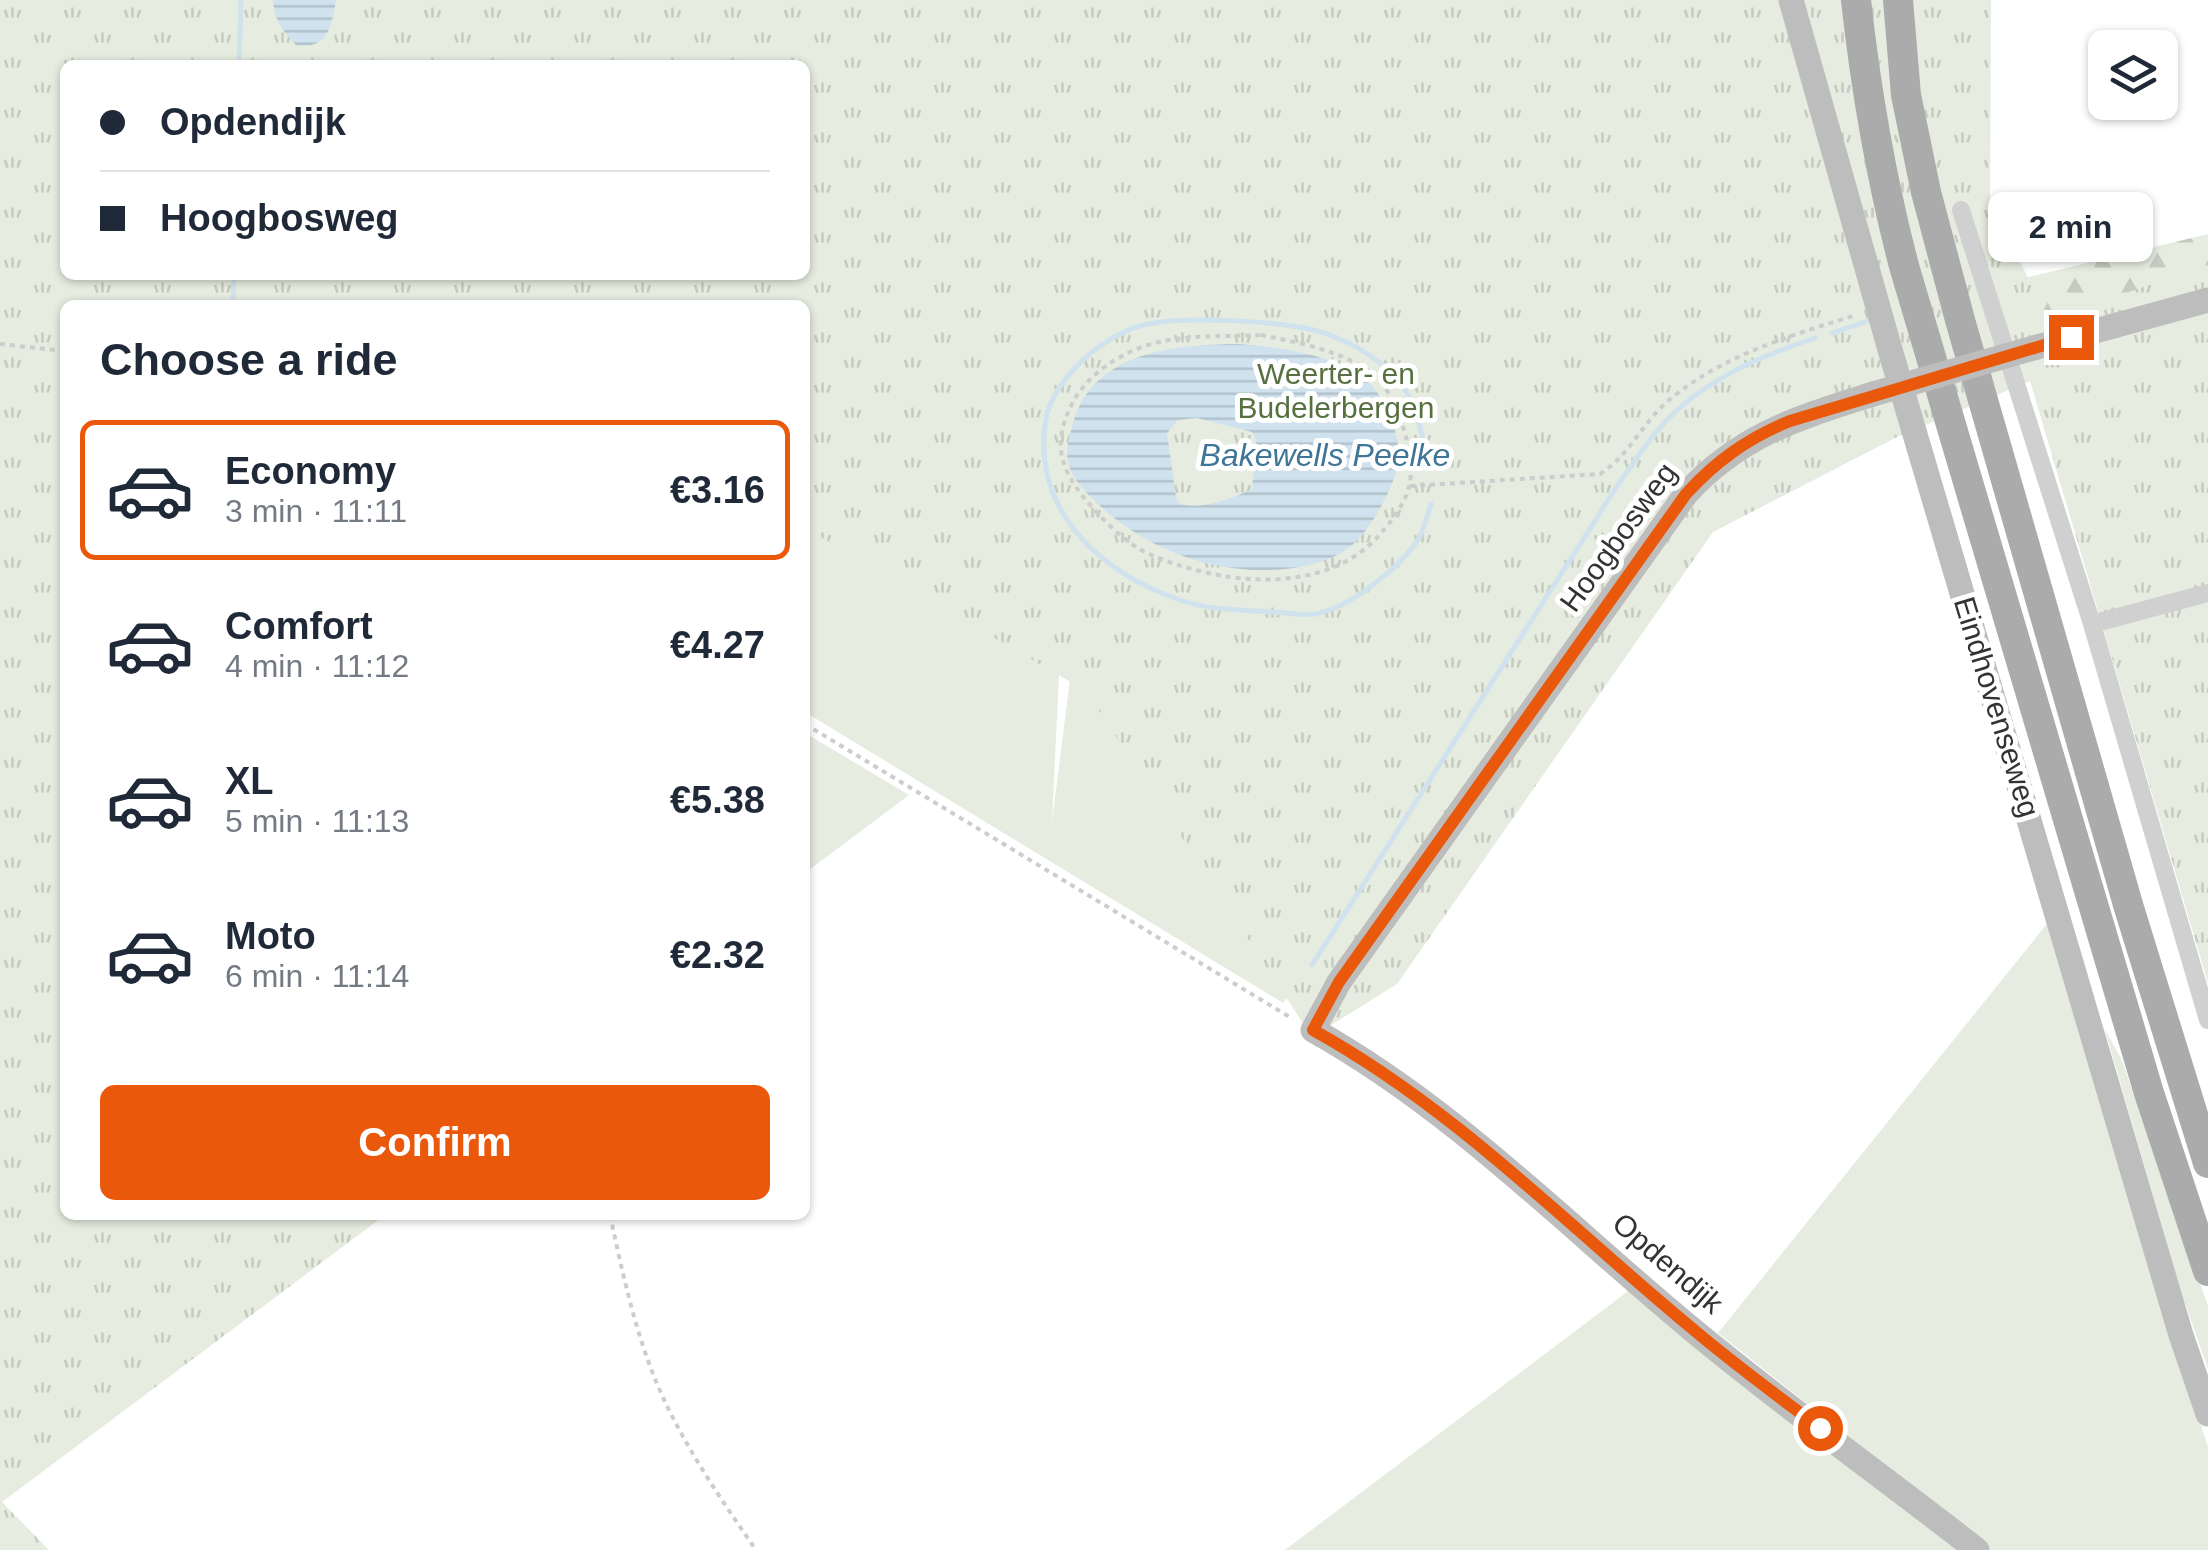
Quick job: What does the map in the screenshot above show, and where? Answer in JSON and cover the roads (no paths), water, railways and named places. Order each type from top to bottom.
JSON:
[{"type":"main road","name":"Eindhovenseweg","points":[[1856,0],[1867,98],[1904,266],[2149,1093],[2208,1272]]},
{"type":"main road","points":[[1898,0],[1906,95],[1926,192],[1960,320],[2208,1163]]},
{"type":"street","name":"Eindhovenseweg","points":[[1790,0],[2181,1335],[2208,1414]]},
{"type":"street","points":[[1961,210],[2092,624],[2208,1020]]},
{"type":"street","name":"Hoogbosweg","points":[[1313,1030],[1339,982],[1686,494],[1705,474],[1748,440],[1790,421],[2037,346],[2208,300]]},
{"type":"street","points":[[2092,624],[2208,593]]},
{"type":"street","name":"Opdendijk","points":[[1313,1030],[1426,1104],[1485,1149],[1694,1330],[1977,1550]]},
{"type":"water","points":[[273,0],[336,0],[326,34],[306,46],[296,45],[287,35]]},
{"type":"water","name":"Bakewells Peelke","points":[[1236,344],[1326,359],[1359,375],[1382,399],[1397,437],[1398,466],[1374,518],[1343,552],[1286,569],[1209,564],[1139,535],[1098,504],[1076,479],[1067,455],[1070,433],[1086,395],[1101,378],[1120,365],[1165,350]],"holes":[[[1197,418],[1252,432],[1256,439],[1252,489],[1207,505],[1180,504],[1167,433],[1178,420]]]},
{"type":"waterway","points":[[239,60],[241,0]]},
{"type":"waterway","points":[[233,300],[234,280]]},
{"type":"waterway","points":[[1427,464],[1414,409],[1404,388],[1389,371],[1370,355],[1337,338],[1277,324],[1185,320],[1131,329],[1082,360],[1057,391],[1045,424],[1044,456],[1050,486],[1079,536],[1124,574],[1202,606],[1310,614],[1343,604],[1386,574],[1410,551],[1420,536],[1431,504]]},
{"type":"waterway","points":[[1832,333],[1868,321]]},
{"type":"waterway","points":[[1312,965],[1650,439],[1687,401],[1721,378],[1815,338]]},
{"type":"park label","name":"Weerter- en Budelerbergen","points":[[1336,390]]}]
